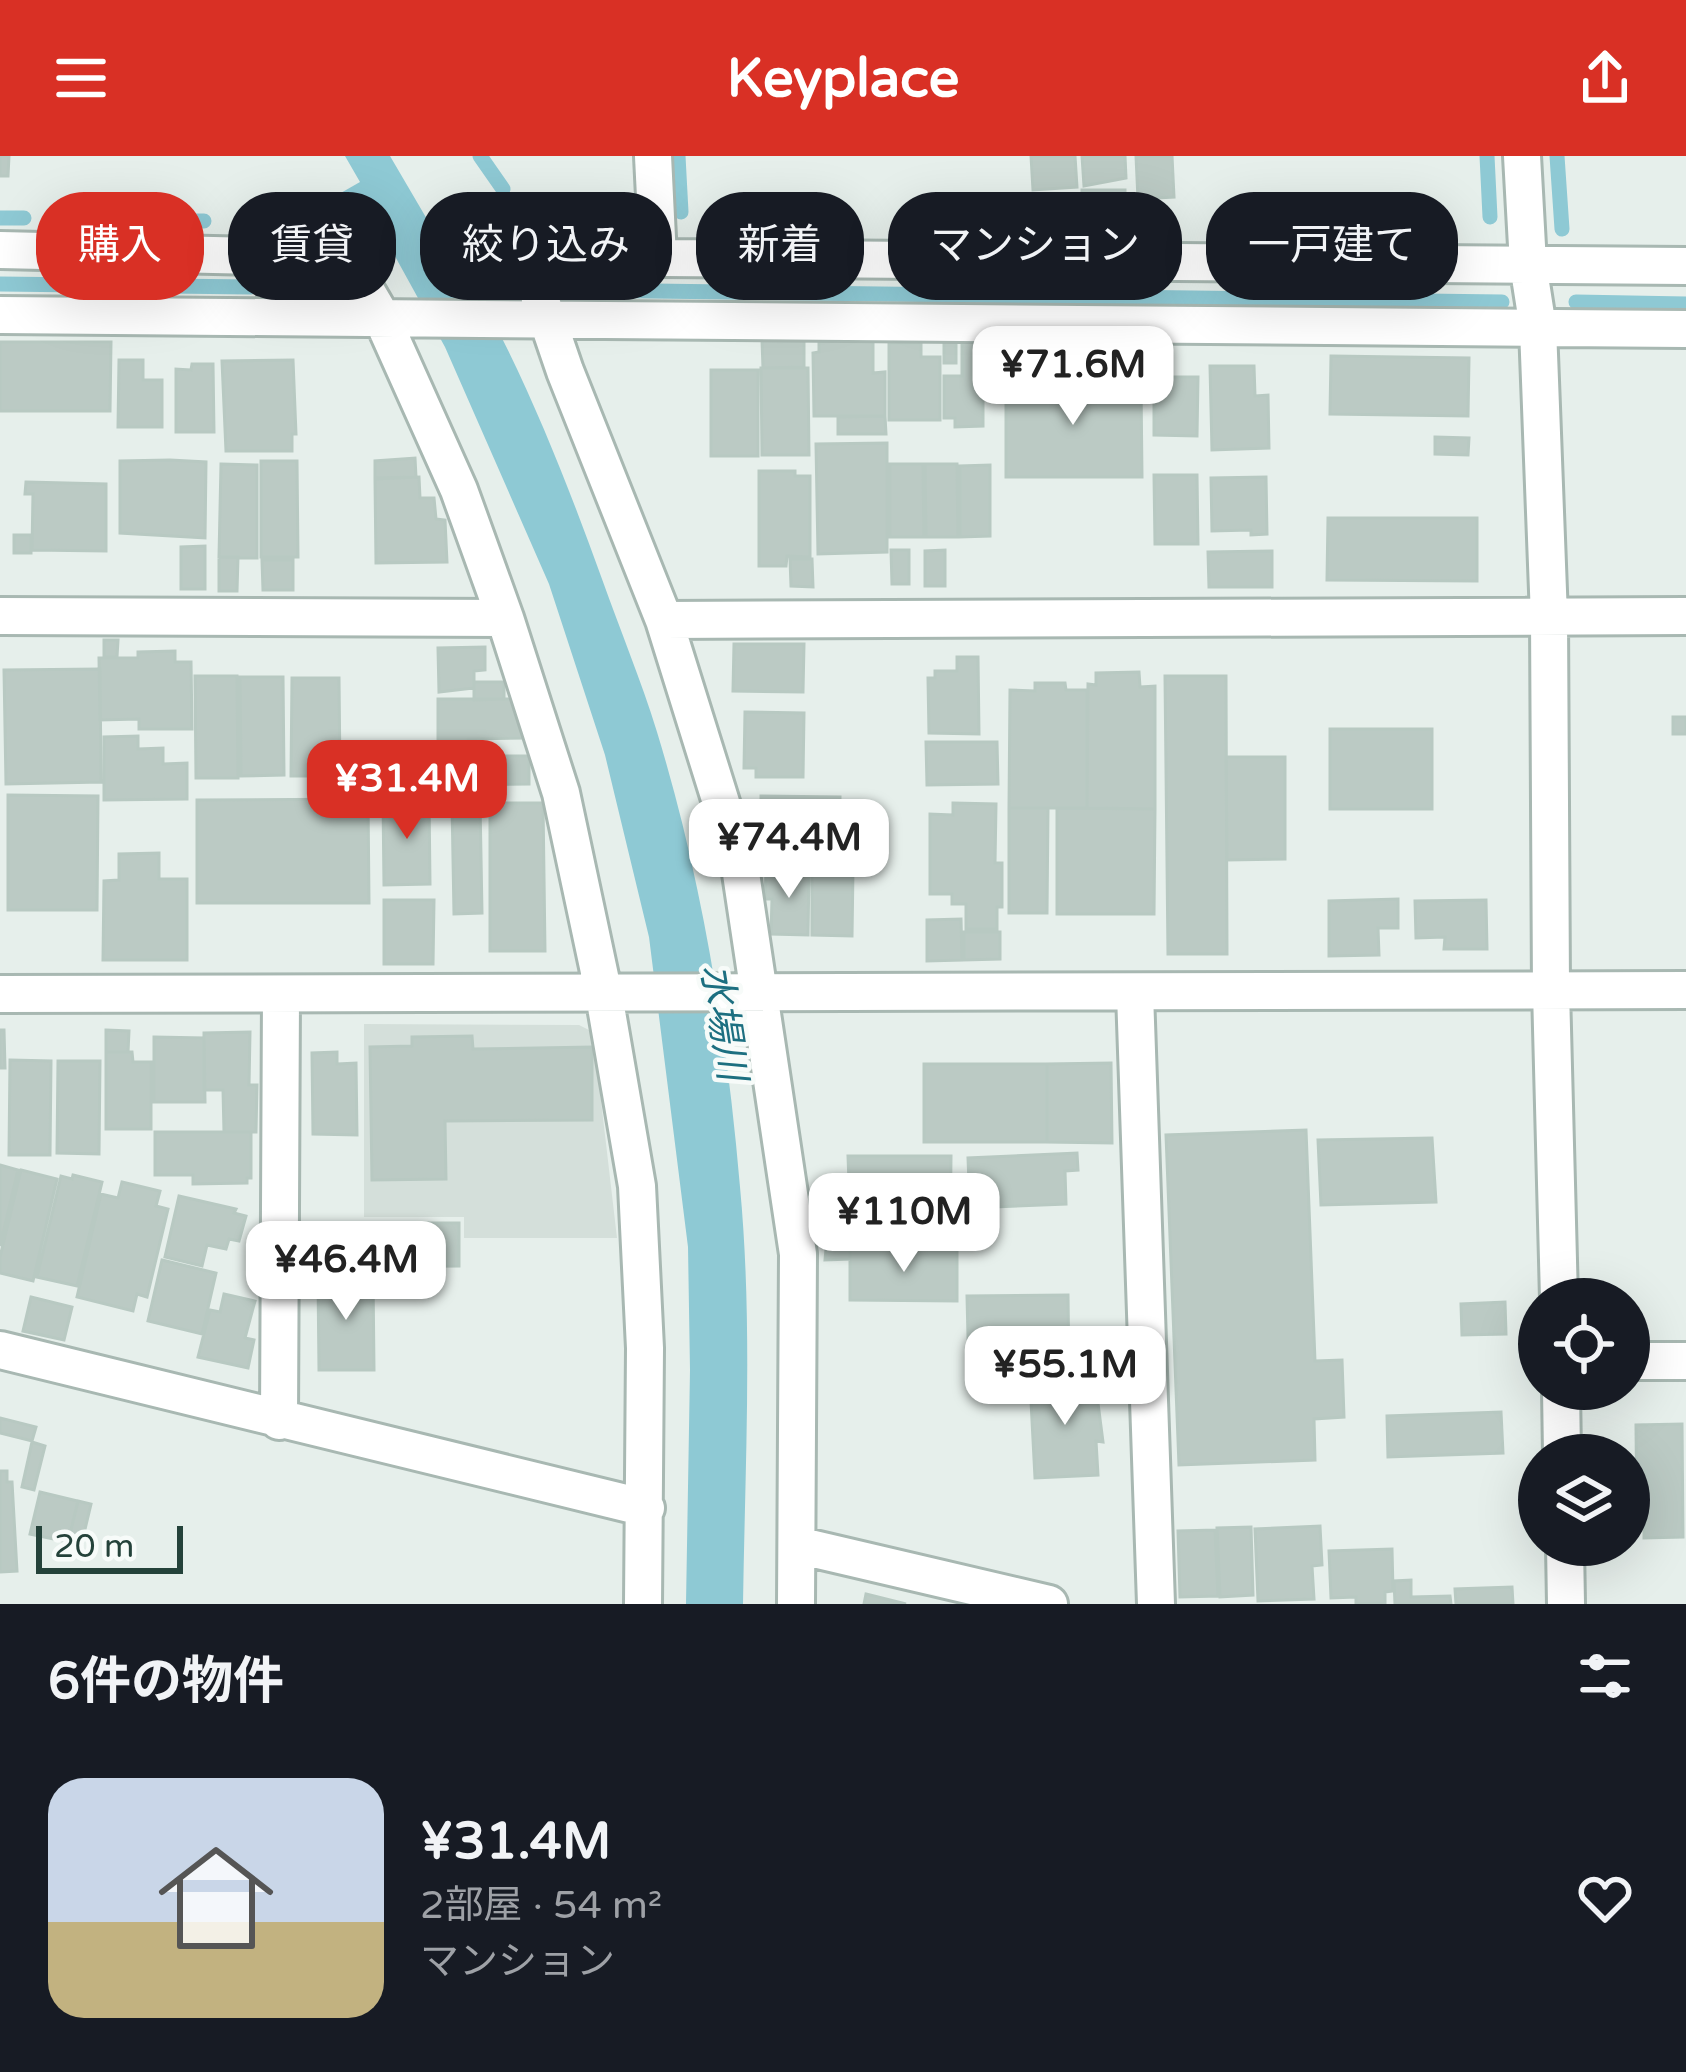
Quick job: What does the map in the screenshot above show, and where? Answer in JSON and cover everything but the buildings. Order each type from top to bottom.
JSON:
[{"type":"street","points":[[653,156],[655,192]]},
{"type":"street","points":[[1522,156],[1528,264],[1538,328],[1549,617],[1558,1278]]},
{"type":"street","points":[[0,250],[347,258],[393,316],[505,618],[561,793],[610,995],[637,1186],[645,1348],[643,1604]]},
{"type":"street","points":[[672,258],[1686,266]]},
{"type":"street","points":[[529,300],[530,317],[664,620],[740,860],[798,1254],[796,1604]]},
{"type":"street","points":[[0,314],[1686,329]]},
{"type":"street","points":[[0,616],[505,618]]},
{"type":"street","points":[[664,620],[1686,616]]},
{"type":"street","points":[[0,994],[1686,990]]},
{"type":"street","points":[[1135,993],[1156,1604]]},
{"type":"street","points":[[279,1421],[281,994]]},
{"type":"street","points":[[0,1350],[646,1508]]},
{"type":"street","points":[[1650,1361],[1686,1361]]},
{"type":"street","points":[[796,1544],[1049,1604]]},
{"type":"street","points":[[1565,1566],[1566,1604]]},
{"type":"shaded area","points":[[364,1024],[579,1025],[593,1032],[617,1238],[464,1238],[464,1217],[364,1217]]},
{"type":"water","points":[[345,156],[390,156],[420,207],[420,300],[481,300],[503,340],[587,539],[673,787],[710,957],[740,1187],[747,1343],[743,1604],[686,1604],[688,1247],[649,937],[605,755],[549,584],[445,347],[396,258],[396,192],[342,192],[360,182]]},
{"type":"waterway","points":[[480,156],[503,189]]},
{"type":"waterway","points":[[678,156],[681,212]]},
{"type":"waterway","points":[[1487,156],[1490,217]]},
{"type":"waterway","points":[[1557,156],[1562,229]]},
{"type":"waterway","points":[[0,218],[24,218]]},
{"type":"waterway","points":[[0,284],[228,287]]},
{"type":"waterway","points":[[672,291],[1502,302]]},
{"type":"waterway","points":[[1576,302],[1686,304]]},
{"type":"water label","name":"水場川","points":[[725,1022]]}]
